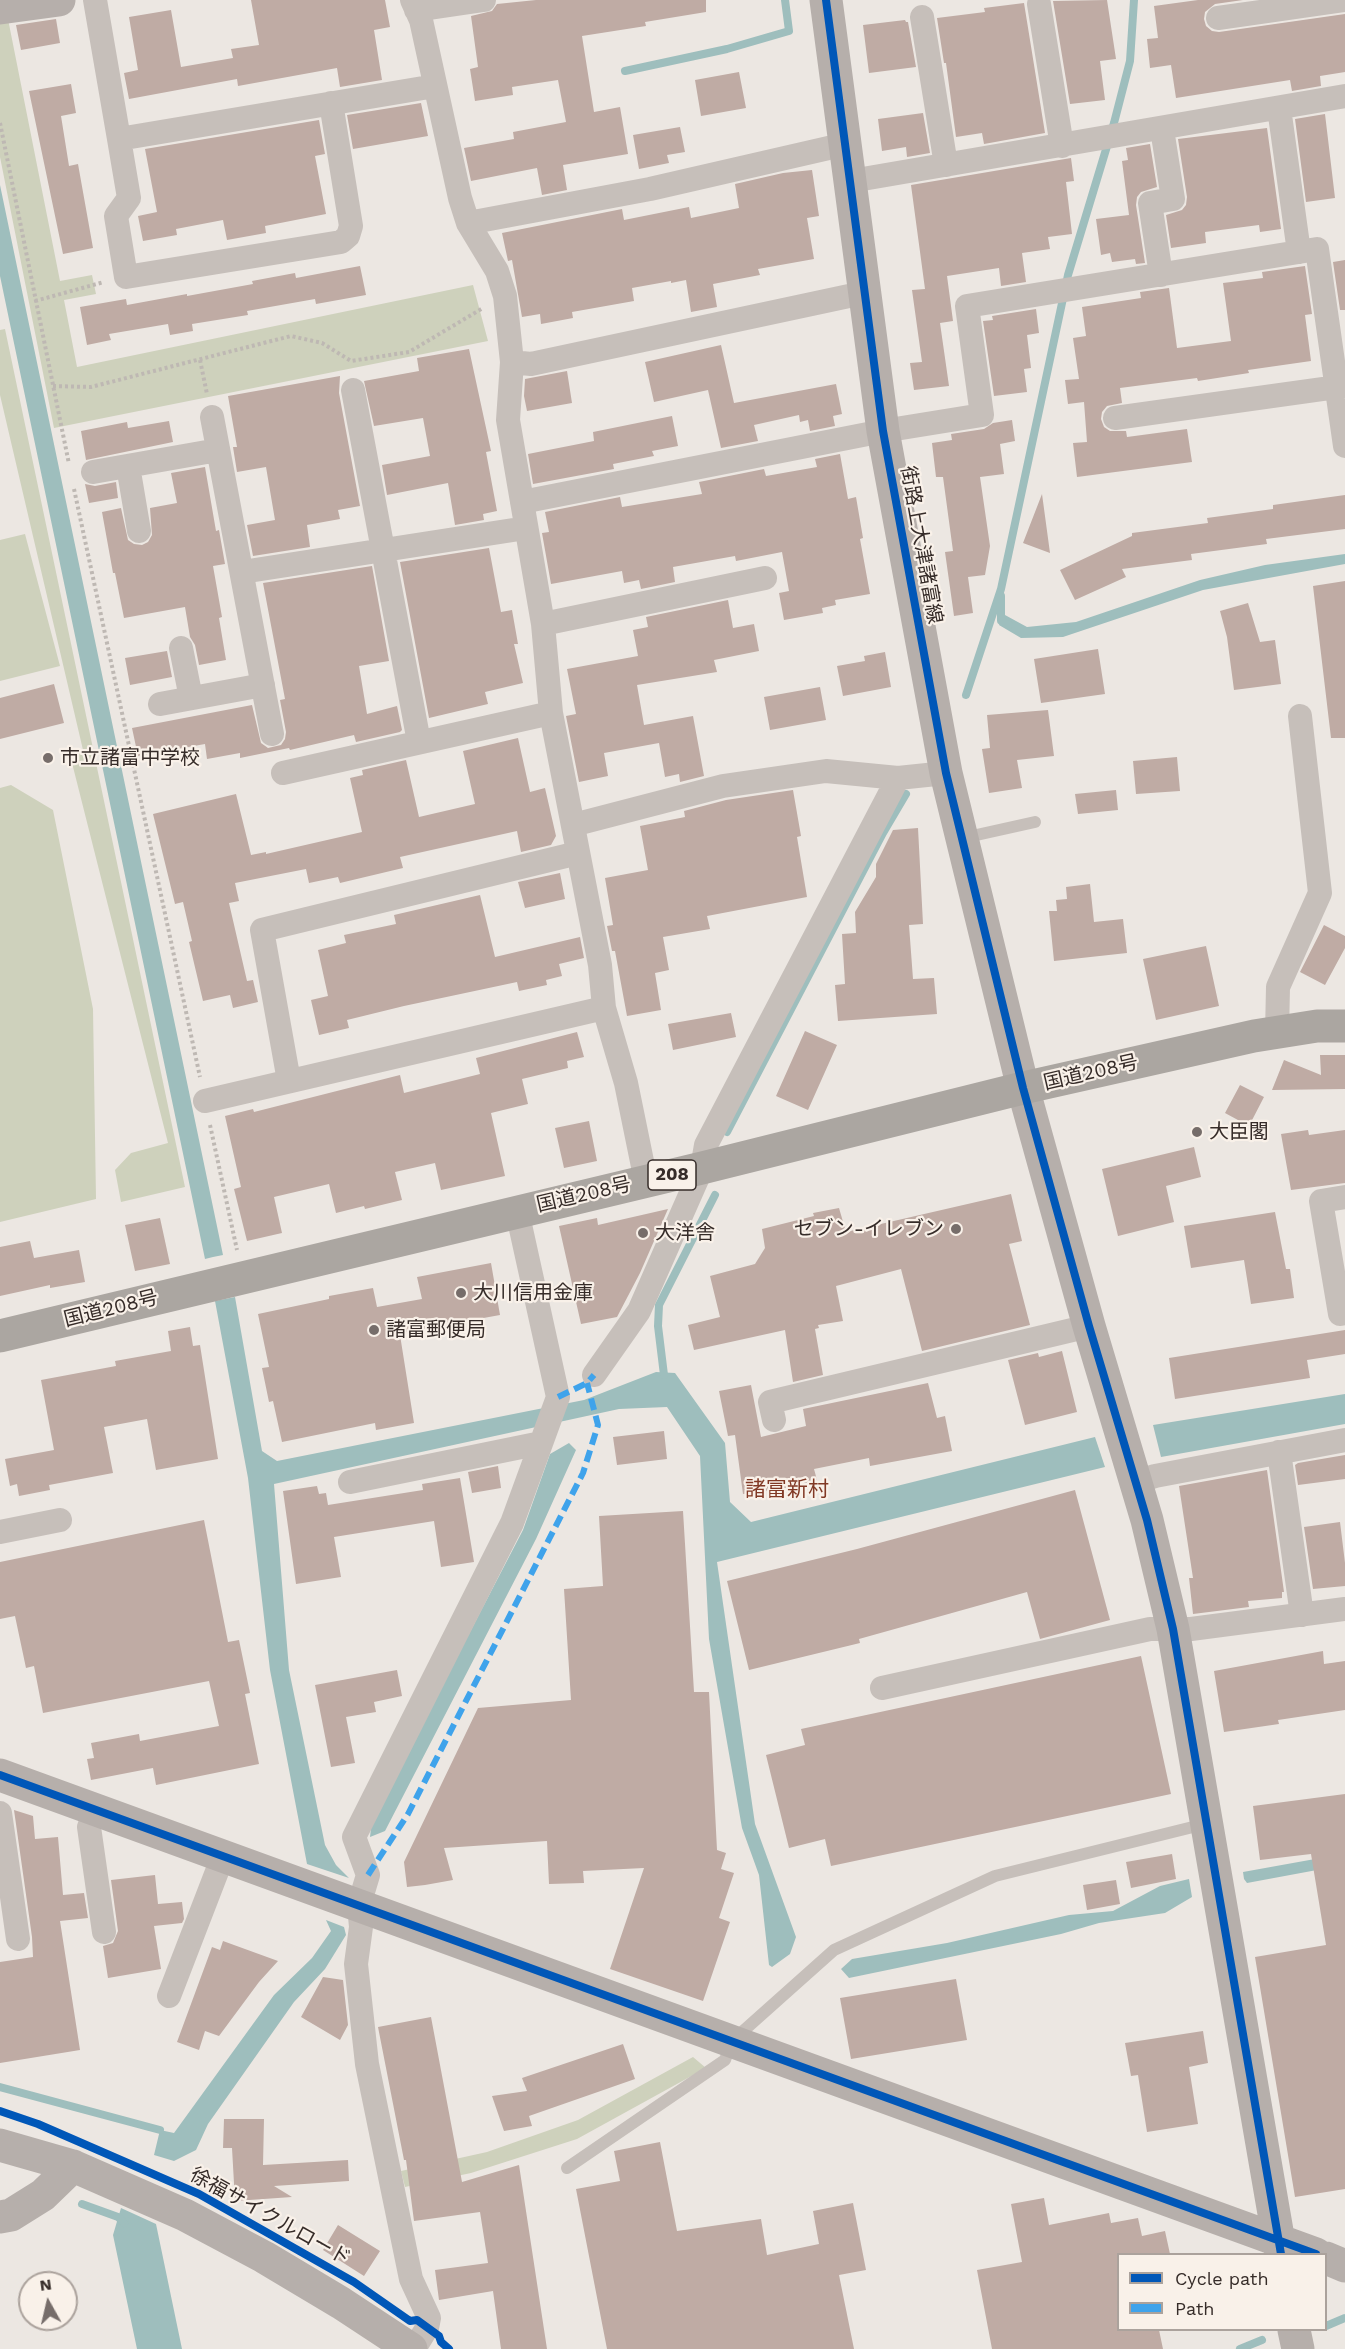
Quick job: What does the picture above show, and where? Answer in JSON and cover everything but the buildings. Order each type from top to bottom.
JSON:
[{"type":"highway","name":"国道208号","points":[[0,1336],[702,1168],[1023,1088],[1254,1036],[1336,1022]]},
{"type":"street","points":[[0,8],[53,0]]},
{"type":"street","points":[[95,0],[129,198],[116,216],[126,277],[341,242],[348,236],[351,226],[331,104]]},
{"type":"street","points":[[484,0],[414,5],[421,20],[452,171],[468,223],[497,271],[506,296],[512,362],[508,420],[543,624],[551,713],[600,965],[604,1008],[626,1083],[646,1181]]},
{"type":"street","name":"街路上大津諸富線","points":[[826,0],[883,431],[946,772],[1023,1088],[1089,1326],[1136,1482],[1173,1629],[1280,2248]]},
{"type":"street","points":[[1232,11],[1345,0]]},
{"type":"street","points":[[1039,4],[1062,146]]},
{"type":"street","points":[[922,17],[946,165]]},
{"type":"street","points":[[119,139],[435,86]]},
{"type":"street","points":[[850,181],[1345,96]]},
{"type":"street","points":[[1279,108],[1299,252]]},
{"type":"street","points":[[1161,275],[1150,203],[1173,199],[1162,129]]},
{"type":"street","points":[[468,223],[650,189],[846,144]]},
{"type":"street","points":[[522,502],[883,431],[982,415],[967,306],[1317,249],[1341,387],[1345,446]]},
{"type":"street","points":[[512,362],[531,364],[863,292]]},
{"type":"street","points":[[1114,418],[1341,387]]},
{"type":"street","points":[[353,390],[419,742]]},
{"type":"street","points":[[212,417],[272,734]]},
{"type":"street","points":[[79,474],[218,450]]},
{"type":"street","points":[[128,466],[139,531]]},
{"type":"street","points":[[242,572],[526,528]]},
{"type":"street","points":[[543,624],[765,578]]},
{"type":"street","points":[[181,648],[190,698]]},
{"type":"street","points":[[160,704],[263,685]]},
{"type":"street","points":[[284,773],[551,713]]},
{"type":"street","points":[[1277,1033],[1278,987],[1320,893],[1300,716]]},
{"type":"street","points":[[573,825],[746,782],[826,771],[898,778],[946,772]]},
{"type":"street","points":[[594,1375],[639,1311],[702,1168],[706,1145],[898,778]]},
{"type":"street","points":[[289,1081],[262,930],[578,854]]},
{"type":"street","points":[[205,1101],[604,1008]]},
{"type":"street","points":[[1345,1197],[1321,1202],[1340,1314],[1345,1313]]},
{"type":"street","points":[[0,2145],[73,2166],[185,2215],[264,2257],[413,2349],[427,2328],[429,2318],[411,2279],[367,2064],[356,1964],[361,1927],[359,1905],[368,1875],[354,1837],[512,1523],[558,1397],[517,1211]]},
{"type":"street","points":[[774,1420],[770,1402],[1089,1326]]},
{"type":"street","points":[[350,1482],[542,1438]]},
{"type":"street","points":[[1136,1482],[1155,1476],[1345,1440]]},
{"type":"street","points":[[1279,1452],[1302,1615]]},
{"type":"street","points":[[0,1532],[60,1520]]},
{"type":"street","points":[[882,1688],[1150,1629],[1191,1629],[1345,1609]]},
{"type":"street","points":[[2,1780],[96,1809],[732,2041],[1280,2248],[1310,2253]]},
{"type":"street","points":[[96,1809],[89,1827],[104,1932]]},
{"type":"street","points":[[0,1813],[18,1939]]},
{"type":"street","points":[[169,1996],[223,1856]]},
{"type":"street","points":[[0,2217],[11,2215],[43,2195],[73,2166]]},
{"type":"street","points":[[1327,2258],[1345,2265]]},
{"type":"street","points":[[1294,2331],[1298,2349]]},
{"type":"lane","points":[[962,839],[1035,822]]},
{"type":"lane","points":[[567,2168],[725,2060],[732,2041],[834,1950],[995,1876],[1207,1824]]},
{"type":"path","points":[[0,123],[53,386],[79,474],[237,1254]]},
{"type":"path","points":[[36,301],[126,277]]},
{"type":"path","points":[[53,386],[91,387],[291,336],[322,343],[351,361],[409,352],[506,296]]},
{"type":"path","points":[[200,360],[212,417]]},
{"type":"green space","points":[[8,19],[60,281],[92,275],[96,294],[64,300],[77,367],[473,285],[488,341],[54,428],[0,157],[0,21]]},
{"type":"green space","points":[[5,329],[185,1187],[121,1202],[115,1170],[131,1153],[168,1143],[70,755],[83,750],[0,395],[0,330]]},
{"type":"green space","points":[[25,534],[60,666],[0,681],[0,540]]},
{"type":"green space","points":[[11,785],[53,810],[93,1009],[96,1199],[0,1222],[0,788]]},
{"type":"green space","points":[[693,2057],[706,2068],[577,2139],[471,2173],[405,2187],[401,2171],[487,2152],[578,2120]]},
{"type":"water","points":[[0,185],[223,1255],[205,1259],[0,276]]},
{"type":"water","points":[[1345,554],[1345,564],[1203,590],[1063,637],[1021,638],[999,625],[1005,615],[1027,627],[1076,622],[1200,580],[1265,565]]},
{"type":"water","points":[[235,1297],[262,1451],[277,1461],[584,1400],[656,1372],[675,1373],[725,1443],[730,1502],[751,1522],[1095,1437],[1105,1467],[717,1562],[755,1824],[796,1937],[790,1954],[772,1967],[769,1965],[759,1875],[742,1828],[709,1639],[700,1456],[667,1407],[619,1409],[274,1484],[289,1670],[325,1845],[336,1865],[349,1878],[307,1864],[270,1670],[248,1478],[215,1301]]},
{"type":"water","points":[[1345,1394],[1345,1424],[1161,1457],[1153,1425]]},
{"type":"water","points":[[569,1443],[576,1450],[536,1539],[385,1831],[370,1837],[372,1820],[523,1530],[550,1454]]},
{"type":"water","points":[[1315,1859],[1317,1870],[1247,1883],[1244,1879],[1243,1872]]},
{"type":"water","points":[[1189,1879],[1192,1897],[1165,1913],[1099,1923],[1061,1934],[849,1978],[841,1969],[852,1959],[947,1943],[1069,1915],[1113,1911],[1160,1886]]},
{"type":"water","points":[[326,1920],[344,1927],[346,1935],[325,1969],[294,2002],[208,2124],[196,2150],[174,2161],[154,2155],[160,2130],[174,2133],[274,1995],[312,1958],[331,1931]]},
{"type":"water","points":[[121,2208],[156,2224],[182,2349],[137,2349],[113,2235]]},
{"type":"waterway","points":[[625,71],[727,49],[789,31],[785,0]]},
{"type":"waterway","points":[[966,695],[1001,589],[1068,275],[1114,123],[1130,61],[1134,0]]},
{"type":"waterway","points":[[1001,596],[1001,621],[1009,625]]},
{"type":"waterway","points":[[727,1132],[883,833],[906,794]]},
{"type":"waterway","points":[[664,1375],[658,1326],[659,1305],[715,1195]]},
{"type":"waterway","points":[[0,2087],[160,2130]]},
{"type":"waterway","points":[[82,2204],[118,2217],[124,2223]]},
{"type":"waterway","points":[[1327,2326],[1345,2318]]},
{"type":"waterway","points":[[1240,2349],[1262,2340]]},
{"type":"marked path","points":[[558,1397],[587,1383],[594,1375]]},
{"type":"marked path","points":[[368,1875],[408,1814],[583,1473],[598,1425],[587,1383]]},
{"type":"cycle path","points":[[826,0],[883,431],[946,773],[1023,1088],[1089,1326],[1147,1520],[1173,1629],[1281,2253]]},
{"type":"cycle path","points":[[0,1775],[1313,2253]]},
{"type":"cycle path","name":"徐福サイクルロード","points":[[0,2111],[38,2124],[199,2194],[354,2282],[410,2321],[417,2320],[439,2336],[441,2342],[449,2349]]},
{"type":"place","name":"市立諸富中学校","points":[[48,758]]},
{"type":"place","name":"大臣閣","points":[[1197,1132]]},
{"type":"place","name":"セブン-イレブン","points":[[956,1229]]},
{"type":"place","name":"大洋舎","points":[[643,1233]]},
{"type":"place","name":"大川信用金庫","points":[[461,1293]]},
{"type":"place","name":"諸富郵便局","points":[[374,1330]]},
{"type":"district","name":"諸富新村","points":[[787,1490]]}]
